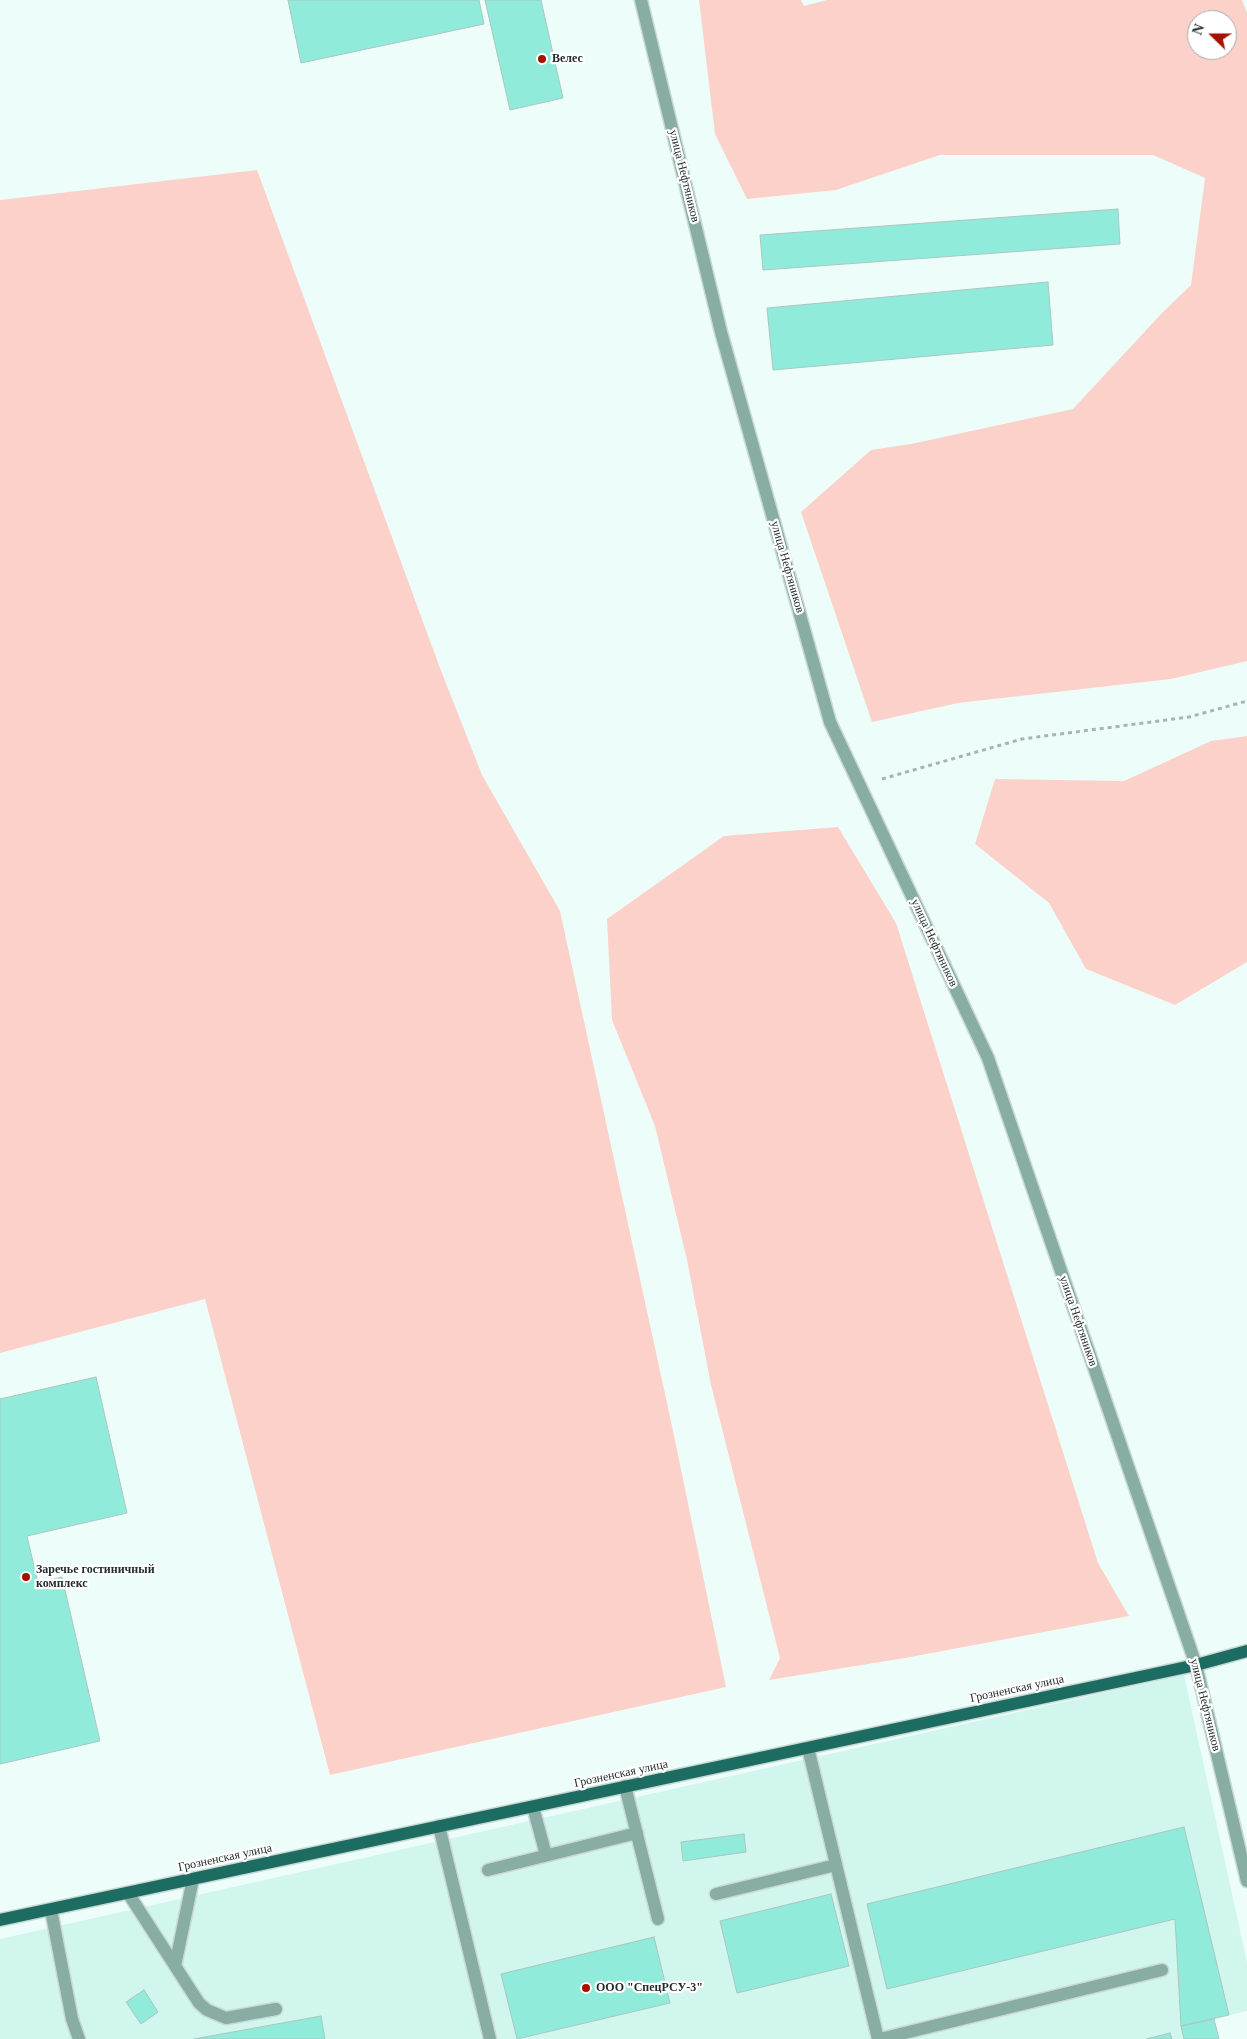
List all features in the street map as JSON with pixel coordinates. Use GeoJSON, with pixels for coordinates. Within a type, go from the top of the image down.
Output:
{"type":"FeatureCollection","features":[{"type":"Feature","properties":{"kind":"main road","name":"Грозненская улица"},"geometry":{"type":"LineString","coordinates":[[0,1920],[1196,1665],[1247,1651]]}},
{"type":"Feature","properties":{"kind":"street","name":"улица Нефтяников"},"geometry":{"type":"LineString","coordinates":[[641,0],[732,370],[830,722],[988,1058],[1196,1665],[1247,1881]]}},
{"type":"Feature","properties":{"kind":"street"},"geometry":{"type":"LineString","coordinates":[[808,1748],[879,2039],[1162,1970]]}},
{"type":"Feature","properties":{"kind":"street"},"geometry":{"type":"LineString","coordinates":[[625,1786],[658,1919]]}},
{"type":"Feature","properties":{"kind":"street"},"geometry":{"type":"LineString","coordinates":[[533,1806],[546,1856]]}},
{"type":"Feature","properties":{"kind":"street"},"geometry":{"type":"LineString","coordinates":[[439,1826],[490,2039]]}},
{"type":"Feature","properties":{"kind":"street"},"geometry":{"type":"LineString","coordinates":[[488,1870],[637,1833]]}},
{"type":"Feature","properties":{"kind":"street"},"geometry":{"type":"LineString","coordinates":[[716,1894],[836,1865]]}},
{"type":"Feature","properties":{"kind":"street"},"geometry":{"type":"LineString","coordinates":[[175,1966],[193,1879]]}},
{"type":"Feature","properties":{"kind":"street"},"geometry":{"type":"LineString","coordinates":[[128,1893],[199,2003],[215,2015],[226,2018],[276,2009]]}},
{"type":"Feature","properties":{"kind":"street"},"geometry":{"type":"LineString","coordinates":[[51,1910],[72,2019],[79,2039]]}},
{"type":"Feature","properties":{"kind":"path"},"geometry":{"type":"LineString","coordinates":[[860,786],[1022,739],[1189,717],[1247,701]]}},
{"type":"Feature","properties":{"kind":"shaded area"},"geometry":{"type":"Polygon","coordinates":[[[699,0],[801,0],[804,6],[827,0],[1242,0],[1247,13],[1247,661],[1171,679],[958,703],[872,722],[801,512],[871,450],[911,444],[1073,409],[1162,313],[1191,285],[1205,178],[1153,155],[940,155],[836,190],[747,199],[715,134],[699,0]]]}},
{"type":"Feature","properties":{"kind":"shaded area"},"geometry":{"type":"Polygon","coordinates":[[[257,170],[440,668],[482,775],[560,911],[672,1426],[726,1687],[330,1775],[205,1299],[0,1353],[0,200],[257,170]]]}},
{"type":"Feature","properties":{"kind":"shaded area"},"geometry":{"type":"Polygon","coordinates":[[[1247,736],[1247,962],[1175,1005],[1086,969],[1049,903],[975,844],[995,779],[1124,781],[1211,741],[1247,736]]]}},
{"type":"Feature","properties":{"kind":"shaded area"},"geometry":{"type":"Polygon","coordinates":[[[838,827],[896,923],[1098,1563],[1129,1616],[905,1658],[769,1680],[780,1658],[711,1385],[687,1260],[655,1126],[612,1020],[607,919],[724,836],[838,827]]]}},
{"type":"Feature","properties":{"kind":"shaded area"},"geometry":{"type":"Polygon","coordinates":[[[1184,1675],[1247,1962],[1247,2011],[1181,2026],[1184,2039],[0,2039],[0,1939],[1184,1675]]]}},
{"type":"Feature","properties":{"kind":"building"},"geometry":{"type":"Polygon","coordinates":[[[288,0],[479,0],[484,24],[301,63],[288,0]]]}},
{"type":"Feature","properties":{"kind":"building"},"geometry":{"type":"Polygon","coordinates":[[[485,0],[541,0],[563,98],[510,110],[485,0]]]}},
{"type":"Feature","properties":{"kind":"building"},"geometry":{"type":"Polygon","coordinates":[[[1118,209],[1120,244],[763,270],[760,235],[1118,209]]]}},
{"type":"Feature","properties":{"kind":"building"},"geometry":{"type":"Polygon","coordinates":[[[1048,282],[1053,345],[773,370],[767,308],[1048,282]]]}},
{"type":"Feature","properties":{"kind":"building"},"geometry":{"type":"Polygon","coordinates":[[[96,1377],[127,1513],[27,1536],[38,1583],[62,1577],[100,1741],[0,1764],[0,1399],[96,1377]]]}},
{"type":"Feature","properties":{"kind":"building"},"geometry":{"type":"Polygon","coordinates":[[[1184,1827],[1229,2015],[1181,2026],[1175,1919],[887,1989],[867,1904],[1184,1827]]]}},
{"type":"Feature","properties":{"kind":"building"},"geometry":{"type":"Polygon","coordinates":[[[744,1834],[746,1852],[683,1861],[681,1842],[744,1834]]]}},
{"type":"Feature","properties":{"kind":"building"},"geometry":{"type":"Polygon","coordinates":[[[831,1894],[849,1966],[737,1993],[720,1921],[831,1894]]]}},
{"type":"Feature","properties":{"kind":"building","name":"ООО \"СпецРСУ-3\""},"geometry":{"type":"Polygon","coordinates":[[[654,1937],[670,2003],[517,2039],[501,1974],[654,1937]]]}},
{"type":"Feature","properties":{"kind":"building"},"geometry":{"type":"Polygon","coordinates":[[[144,1990],[158,2012],[141,2024],[126,2002],[144,1990]]]}},
{"type":"Feature","properties":{"kind":"building"},"geometry":{"type":"Polygon","coordinates":[[[321,2016],[325,2039],[194,2039],[321,2016]]]}},
{"type":"Feature","properties":{"kind":"building"},"geometry":{"type":"Polygon","coordinates":[[[1214,2019],[1219,2039],[1184,2039],[1181,2026],[1214,2019]]]}},
{"type":"Feature","properties":{"kind":"building"},"geometry":{"type":"Polygon","coordinates":[[[1170,2033],[1172,2039],[1146,2039],[1170,2033]]]}},
{"type":"Feature","properties":{"kind":"place","name":"Велес"},"geometry":{"type":"Point","coordinates":[542,59]}},
{"type":"Feature","properties":{"kind":"place","name":"Заречье гостиничный комплекс"},"geometry":{"type":"Point","coordinates":[26,1577]}},
{"type":"Feature","properties":{"kind":"place","name":"ООО \"СпецРСУ-3\""},"geometry":{"type":"Point","coordinates":[586,1988]}}]}
